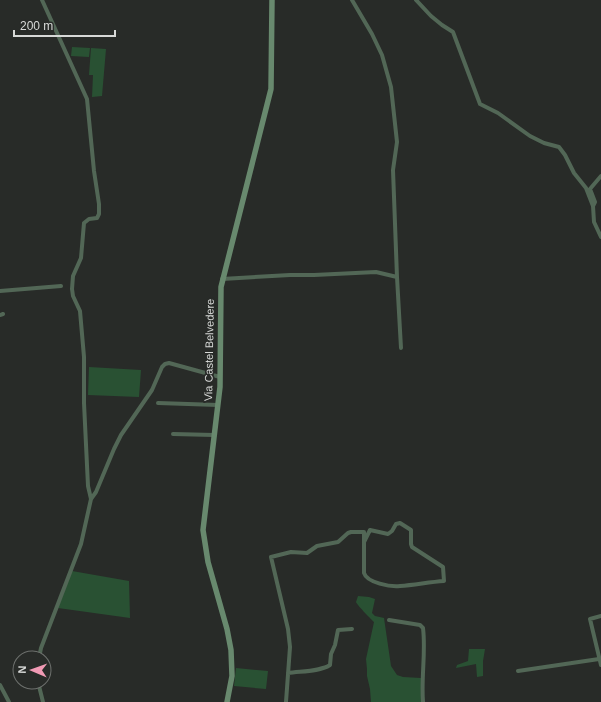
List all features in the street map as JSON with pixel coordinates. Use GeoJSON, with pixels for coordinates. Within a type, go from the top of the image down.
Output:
{"type":"FeatureCollection","features":[{"type":"Feature","properties":{"kind":"street"},"geometry":{"type":"LineString","coordinates":[[42,0],[87,99],[94,171],[99,204],[99,214],[97,218],[89,219],[84,223],[81,258],[74,270],[72,283],[72,296],[80,311],[84,357],[84,419],[88,486],[91,499]]}},
{"type":"Feature","properties":{"kind":"street","name":"Via Castel Belvedere"},"geometry":{"type":"LineString","coordinates":[[228,702],[232,676],[231,650],[227,629],[208,562],[203,530],[218,405],[220,377],[220,298],[222,279],[270,89],[272,0]]}},
{"type":"Feature","properties":{"kind":"street"},"geometry":{"type":"LineString","coordinates":[[352,0],[372,34],[382,55],[391,87],[397,142],[394,170],[397,277],[402,348]]}},
{"type":"Feature","properties":{"kind":"street"},"geometry":{"type":"LineString","coordinates":[[416,0],[430,16],[451,30],[454,34],[480,104],[498,113],[530,136],[559,148],[565,155],[574,173],[585,185],[593,206],[594,222],[601,237]]}},
{"type":"Feature","properties":{"kind":"street"},"geometry":{"type":"LineString","coordinates":[[593,206],[595,202],[590,189],[601,176]]}},
{"type":"Feature","properties":{"kind":"street"},"geometry":{"type":"LineString","coordinates":[[222,279],[376,272],[397,277]]}},
{"type":"Feature","properties":{"kind":"street"},"geometry":{"type":"LineString","coordinates":[[0,291],[61,286]]}},
{"type":"Feature","properties":{"kind":"street"},"geometry":{"type":"LineString","coordinates":[[41,650],[81,544],[91,499],[96,492],[121,435],[130,420],[147,399],[162,367],[169,363],[220,377]]}},
{"type":"Feature","properties":{"kind":"street"},"geometry":{"type":"LineString","coordinates":[[158,403],[218,405]]}},
{"type":"Feature","properties":{"kind":"street"},"geometry":{"type":"LineString","coordinates":[[173,434],[214,435]]}},
{"type":"Feature","properties":{"kind":"street"},"geometry":{"type":"LineString","coordinates":[[286,702],[290,647],[288,629],[271,557],[291,552],[307,553],[317,546],[338,542],[351,532],[364,532],[364,542],[364,573],[369,579],[395,586],[444,581],[443,567],[412,547],[411,530],[400,523],[396,524],[388,534],[370,530],[364,542]]}},
{"type":"Feature","properties":{"kind":"street"},"geometry":{"type":"LineString","coordinates":[[601,616],[590,619],[601,665]]}},
{"type":"Feature","properties":{"kind":"street"},"geometry":{"type":"LineString","coordinates":[[389,620],[420,625],[423,628],[423,702]]}},
{"type":"Feature","properties":{"kind":"street"},"geometry":{"type":"LineString","coordinates":[[288,673],[318,669],[330,665],[338,630],[352,629]]}},
{"type":"Feature","properties":{"kind":"street"},"geometry":{"type":"LineString","coordinates":[[518,671],[599,659]]}},
{"type":"Feature","properties":{"kind":"street"},"geometry":{"type":"LineString","coordinates":[[0,685],[9,702]]}},
{"type":"Feature","properties":{"kind":"street"},"geometry":{"type":"LineString","coordinates":[[40,690],[43,702]]}},
{"type":"Feature","properties":{"kind":"green space"},"geometry":{"type":"Polygon","coordinates":[[[72,47],[90,48],[89,57],[71,56],[72,47]]]}},
{"type":"Feature","properties":{"kind":"green space"},"geometry":{"type":"Polygon","coordinates":[[[91,48],[106,49],[102,96],[92,97],[93,75],[89,75],[91,48]]]}},
{"type":"Feature","properties":{"kind":"green space"},"geometry":{"type":"Polygon","coordinates":[[[89,367],[141,370],[139,397],[88,395],[89,367]]]}},
{"type":"Feature","properties":{"kind":"green space"},"geometry":{"type":"Polygon","coordinates":[[[72,571],[129,581],[130,618],[58,608],[72,571]]]}},
{"type":"Feature","properties":{"kind":"green space"},"geometry":{"type":"Polygon","coordinates":[[[358,596],[375,599],[372,613],[375,616],[384,618],[391,666],[397,675],[403,677],[421,678],[421,702],[371,702],[366,659],[374,622],[357,604],[356,602],[358,596]]]}},
{"type":"Feature","properties":{"kind":"green space"},"geometry":{"type":"Polygon","coordinates":[[[469,649],[485,649],[483,676],[477,677],[476,664],[456,668],[457,665],[468,661],[469,649]]]}},
{"type":"Feature","properties":{"kind":"green space"},"geometry":{"type":"Polygon","coordinates":[[[236,668],[268,671],[266,689],[234,686],[236,668]]]}}]}
